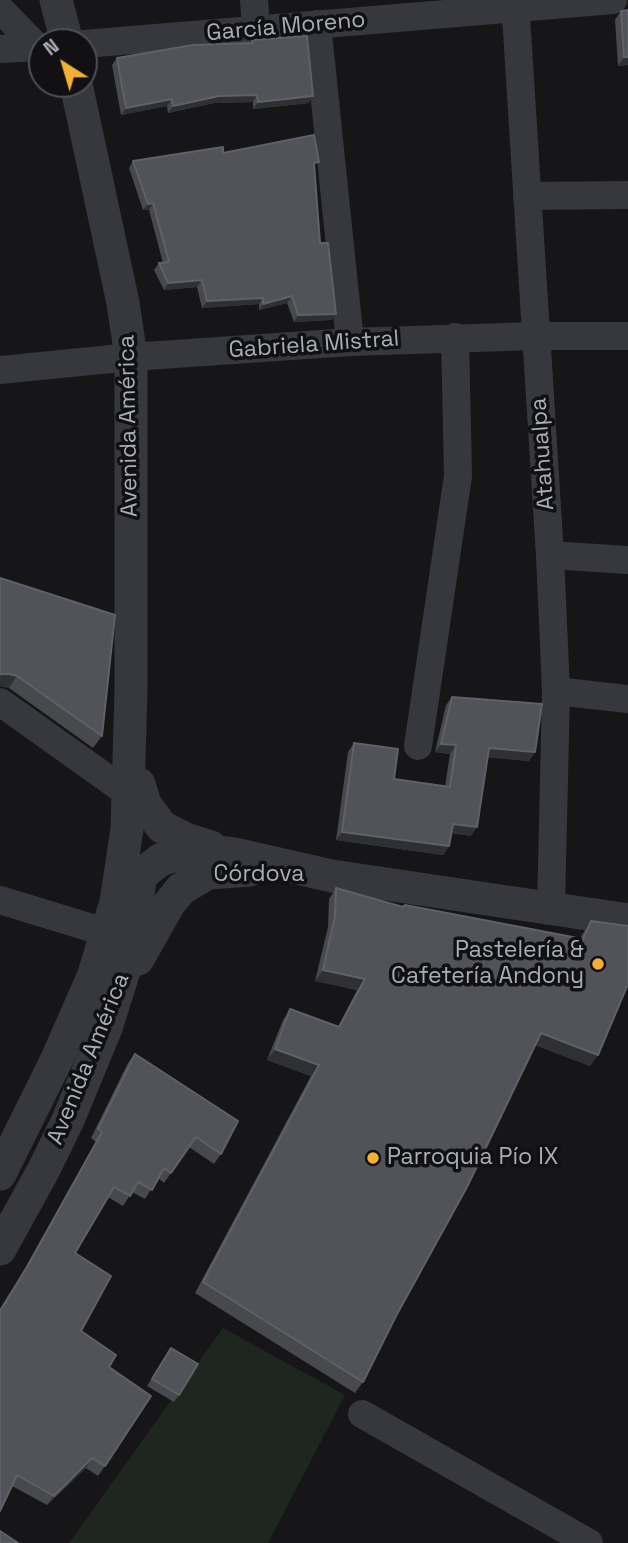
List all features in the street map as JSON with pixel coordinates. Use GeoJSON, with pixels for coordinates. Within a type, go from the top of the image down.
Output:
{"type":"FeatureCollection","features":[{"type":"Feature","properties":{"kind":"street"},"geometry":{"type":"LineString","coordinates":[[52,28],[56,0]]}},
{"type":"Feature","properties":{"kind":"street"},"geometry":{"type":"LineString","coordinates":[[254,0],[256,29]]}},
{"type":"Feature","properties":{"kind":"street","name":"García Moreno"},"geometry":{"type":"LineString","coordinates":[[98,43],[516,5],[613,0]]}},
{"type":"Feature","properties":{"kind":"street","name":"Atahualpa"},"geometry":{"type":"LineString","coordinates":[[516,5],[556,691],[551,908]]}},
{"type":"Feature","properties":{"kind":"street"},"geometry":{"type":"LineString","coordinates":[[0,9],[28,30]]}},
{"type":"Feature","properties":{"kind":"street"},"geometry":{"type":"LineString","coordinates":[[317,24],[350,342]]}},
{"type":"Feature","properties":{"kind":"street"},"geometry":{"type":"LineString","coordinates":[[0,49],[28,47]]}},
{"type":"Feature","properties":{"kind":"street","name":"Avenida América"},"geometry":{"type":"LineString","coordinates":[[0,1249],[48,1161],[106,1028],[129,955],[141,875],[134,789],[131,690],[131,357],[120,290],[79,98]]}},
{"type":"Feature","properties":{"kind":"street"},"geometry":{"type":"LineString","coordinates":[[527,196],[628,195]]}},
{"type":"Feature","properties":{"kind":"street","name":"Gabriela Mistral"},"geometry":{"type":"LineString","coordinates":[[0,370],[131,357],[350,342],[536,335],[628,336]]}},
{"type":"Feature","properties":{"kind":"street"},"geometry":{"type":"LineString","coordinates":[[418,746],[458,476],[455,337]]}},
{"type":"Feature","properties":{"kind":"street"},"geometry":{"type":"LineString","coordinates":[[550,555],[628,560]]}},
{"type":"Feature","properties":{"kind":"street"},"geometry":{"type":"LineString","coordinates":[[556,691],[628,699]]}},
{"type":"Feature","properties":{"kind":"street"},"geometry":{"type":"LineString","coordinates":[[0,702],[134,789],[151,814],[171,833],[254,858]]}},
{"type":"Feature","properties":{"kind":"street","name":"Avenida América"},"geometry":{"type":"LineString","coordinates":[[0,1174],[57,1059],[93,977],[108,933],[124,859],[134,789]]}},
{"type":"Feature","properties":{"kind":"street","name":"Córdova"},"geometry":{"type":"LineString","coordinates":[[108,933],[141,875],[160,860],[184,852],[208,851],[254,858],[332,876]]}},
{"type":"Feature","properties":{"kind":"street","name":"Córdova"},"geometry":{"type":"LineString","coordinates":[[106,1028],[169,904],[181,888],[195,878],[216,872],[246,870],[332,876],[628,920]]}},
{"type":"Feature","properties":{"kind":"street"},"geometry":{"type":"LineString","coordinates":[[0,900],[108,933]]}},
{"type":"Feature","properties":{"kind":"street"},"geometry":{"type":"LineString","coordinates":[[362,1414],[589,1543]]}},
{"type":"Feature","properties":{"kind":"shaded area"},"geometry":{"type":"Polygon","coordinates":[[[223,1328],[345,1395],[268,1543],[69,1543],[223,1328]]]}},
{"type":"Feature","properties":{"kind":"building"},"geometry":{"type":"Polygon","coordinates":[[[628,10],[628,57],[624,57],[621,11],[628,10]]]}},
{"type":"Feature","properties":{"kind":"building"},"geometry":{"type":"Polygon","coordinates":[[[307,36],[313,96],[258,102],[257,95],[219,96],[173,106],[172,99],[126,108],[117,58],[193,45],[253,43],[252,40],[307,36]]]}},
{"type":"Feature","properties":{"kind":"building"},"geometry":{"type":"Polygon","coordinates":[[[314,135],[319,162],[314,163],[320,243],[328,243],[336,314],[298,315],[292,296],[263,304],[263,298],[207,301],[202,280],[168,283],[159,263],[169,262],[153,203],[148,204],[133,161],[223,147],[223,153],[314,135]]]}},
{"type":"Feature","properties":{"kind":"building"},"geometry":{"type":"Polygon","coordinates":[[[0,578],[115,615],[102,736],[17,676],[0,674],[0,578]]]}},
{"type":"Feature","properties":{"kind":"building"},"geometry":{"type":"Polygon","coordinates":[[[452,697],[542,704],[535,752],[489,748],[477,827],[453,824],[449,846],[342,832],[354,743],[398,749],[394,779],[450,787],[456,745],[441,744],[452,697]]]}},
{"type":"Feature","properties":{"kind":"building","name":"Parroquia Pío IX"},"geometry":{"type":"Polygon","coordinates":[[[336,888],[403,907],[405,905],[583,939],[591,921],[628,926],[628,984],[598,1055],[541,1033],[467,1187],[363,1382],[203,1282],[319,1065],[275,1049],[290,1009],[339,1027],[365,979],[323,970],[335,916],[336,888]]]}},
{"type":"Feature","properties":{"kind":"building"},"geometry":{"type":"Polygon","coordinates":[[[135,1054],[238,1121],[221,1154],[196,1137],[171,1173],[164,1168],[152,1190],[138,1182],[130,1196],[114,1187],[75,1253],[111,1276],[81,1331],[116,1355],[109,1367],[151,1396],[105,1466],[92,1458],[54,1496],[17,1475],[0,1511],[0,1311],[102,1132],[98,1129],[135,1054]]]}},
{"type":"Feature","properties":{"kind":"building"},"geometry":{"type":"Polygon","coordinates":[[[171,1348],[198,1364],[179,1395],[152,1379],[171,1348]]]}},
{"type":"Feature","properties":{"kind":"building"},"geometry":{"type":"Polygon","coordinates":[[[0,1531],[18,1543],[0,1543],[0,1531]]]}},
{"type":"Feature","properties":{"kind":"place","name":"Pastelería & Cafetería Andony"},"geometry":{"type":"Point","coordinates":[598,964]}},
{"type":"Feature","properties":{"kind":"place","name":"Parroquia Pío IX"},"geometry":{"type":"Point","coordinates":[373,1158]}}]}
